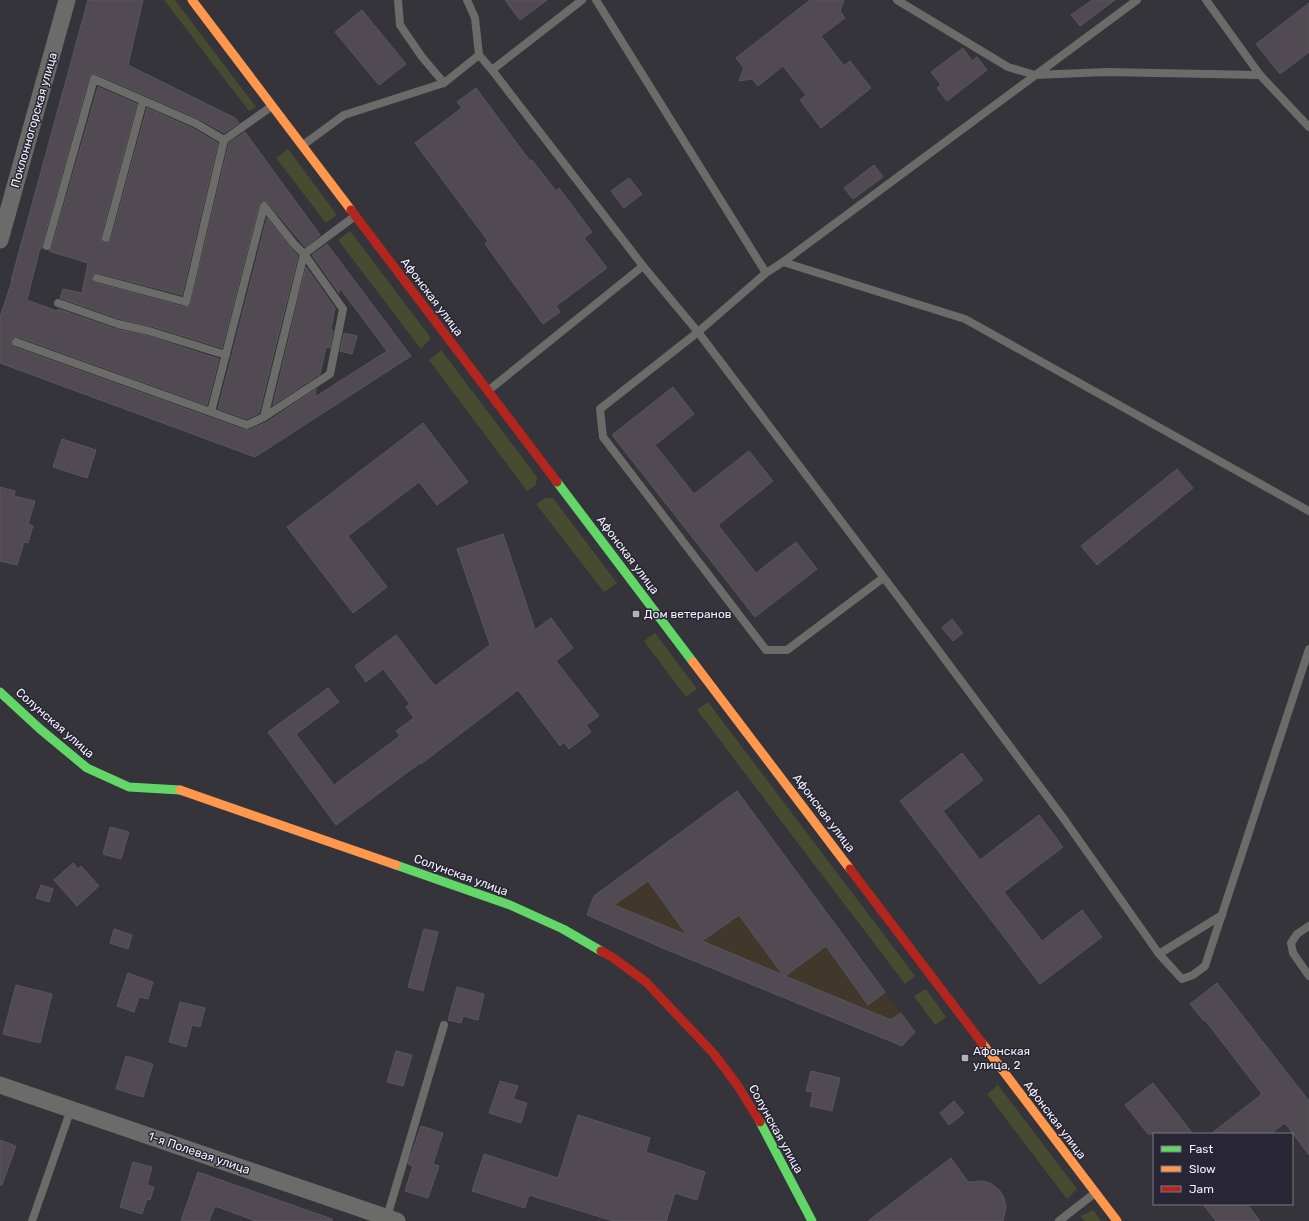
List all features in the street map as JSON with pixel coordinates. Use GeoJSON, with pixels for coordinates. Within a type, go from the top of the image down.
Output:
{"type":"FeatureCollection","features":[{"type":"Feature","properties":{"kind":"street","name":"Поклонногорская улица"},"geometry":{"type":"LineString","coordinates":[[0,240],[68,0]]}},
{"type":"Feature","properties":{"kind":"street","name":"Афонская улица"},"geometry":{"type":"LineString","coordinates":[[192,0],[1117,1221]]}},
{"type":"Feature","properties":{"kind":"street","name":"Солунская улица"},"geometry":{"type":"LineString","coordinates":[[0,692],[40,729],[87,768],[129,787],[179,790],[326,840],[510,905],[563,929],[612,957],[646,982],[714,1054],[738,1086],[765,1130],[812,1221]]}},
{"type":"Feature","properties":{"kind":"street","name":"1-я Полевая улица"},"geometry":{"type":"LineString","coordinates":[[0,1085],[392,1219]]}},
{"type":"Feature","properties":{"kind":"lane"},"geometry":{"type":"LineString","coordinates":[[398,0],[400,25],[422,57],[444,84]]}},
{"type":"Feature","properties":{"kind":"lane"},"geometry":{"type":"LineString","coordinates":[[467,0],[475,18],[479,55],[643,266],[698,332],[1064,819],[1160,954],[1182,979],[1193,975],[1205,966],[1309,649]]}},
{"type":"Feature","properties":{"kind":"lane"},"geometry":{"type":"LineString","coordinates":[[492,70],[582,0]]}},
{"type":"Feature","properties":{"kind":"lane"},"geometry":{"type":"LineString","coordinates":[[596,0],[766,273]]}},
{"type":"Feature","properties":{"kind":"lane"},"geometry":{"type":"LineString","coordinates":[[897,0],[1008,67],[1034,75],[1106,72],[1260,75]]}},
{"type":"Feature","properties":{"kind":"lane"},"geometry":{"type":"LineString","coordinates":[[883,578],[787,650],[766,650],[603,438],[600,409],[698,332],[766,273],[783,262],[1137,0]]}},
{"type":"Feature","properties":{"kind":"lane"},"geometry":{"type":"LineString","coordinates":[[1206,0],[1260,75],[1309,127]]}},
{"type":"Feature","properties":{"kind":"lane"},"geometry":{"type":"LineString","coordinates":[[303,145],[344,115],[444,84],[479,55]]}},
{"type":"Feature","properties":{"kind":"lane"},"geometry":{"type":"LineString","coordinates":[[47,246],[94,79],[195,123],[224,140]]}},
{"type":"Feature","properties":{"kind":"lane"},"geometry":{"type":"LineString","coordinates":[[106,238],[143,101]]}},
{"type":"Feature","properties":{"kind":"lane"},"geometry":{"type":"LineString","coordinates":[[97,278],[186,302],[224,140],[272,105]]}},
{"type":"Feature","properties":{"kind":"lane"},"geometry":{"type":"LineString","coordinates":[[16,342],[247,425],[264,417],[330,374],[343,309],[304,254],[294,244],[264,206],[211,412]]}},
{"type":"Feature","properties":{"kind":"lane"},"geometry":{"type":"LineString","coordinates":[[264,417],[304,254],[356,215]]}},
{"type":"Feature","properties":{"kind":"lane"},"geometry":{"type":"LineString","coordinates":[[783,262],[965,319],[1309,511]]}},
{"type":"Feature","properties":{"kind":"lane"},"geometry":{"type":"LineString","coordinates":[[489,391],[643,266]]}},
{"type":"Feature","properties":{"kind":"lane"},"geometry":{"type":"LineString","coordinates":[[58,303],[118,324],[149,331],[226,355]]}},
{"type":"Feature","properties":{"kind":"lane"},"geometry":{"type":"LineString","coordinates":[[1160,954],[1222,915]]}},
{"type":"Feature","properties":{"kind":"lane"},"geometry":{"type":"LineString","coordinates":[[1309,926],[1297,934],[1291,943],[1293,953],[1309,976]]}},
{"type":"Feature","properties":{"kind":"lane"},"geometry":{"type":"LineString","coordinates":[[392,1219],[444,1025]]}},
{"type":"Feature","properties":{"kind":"lane"},"geometry":{"type":"LineString","coordinates":[[32,1221],[71,1109]]}},
{"type":"Feature","properties":{"kind":"lane"},"geometry":{"type":"LineString","coordinates":[[1059,1221],[1095,1193]]}},
{"type":"Feature","properties":{"kind":"shaded area"},"geometry":{"type":"Polygon","coordinates":[[[737,791],[915,1032],[902,1046],[665,949],[587,915],[595,896],[737,791]]]}},
{"type":"Feature","properties":{"kind":"green space"},"geometry":{"type":"Polygon","coordinates":[[[164,0],[175,0],[256,107],[249,111],[164,0]]]}},
{"type":"Feature","properties":{"kind":"green space"},"geometry":{"type":"Polygon","coordinates":[[[288,149],[337,215],[326,223],[276,158],[288,149]]]}},
{"type":"Feature","properties":{"kind":"green space"},"geometry":{"type":"Polygon","coordinates":[[[350,231],[431,338],[421,349],[338,240],[350,231]]]}},
{"type":"Feature","properties":{"kind":"green space"},"geometry":{"type":"Polygon","coordinates":[[[441,350],[537,477],[536,485],[527,491],[429,360],[441,350]]]}},
{"type":"Feature","properties":{"kind":"green space"},"geometry":{"type":"Polygon","coordinates":[[[546,498],[553,498],[617,583],[604,592],[536,504],[546,498]]]}},
{"type":"Feature","properties":{"kind":"green space"},"geometry":{"type":"Polygon","coordinates":[[[655,633],[697,689],[686,697],[644,641],[655,633]]]}},
{"type":"Feature","properties":{"kind":"green space"},"geometry":{"type":"Polygon","coordinates":[[[708,702],[915,976],[905,984],[697,710],[708,702]]]}},
{"type":"Feature","properties":{"kind":"green space"},"geometry":{"type":"Polygon","coordinates":[[[926,989],[946,1017],[935,1025],[914,996],[926,989]]]}},
{"type":"Feature","properties":{"kind":"green space"},"geometry":{"type":"Polygon","coordinates":[[[998,1085],[1077,1189],[1067,1199],[987,1094],[998,1085]]]}},
{"type":"Feature","properties":{"kind":"green space"},"geometry":{"type":"Polygon","coordinates":[[[1093,1210],[1101,1221],[1085,1221],[1081,1216],[1093,1210]]]}},
{"type":"Feature","properties":{"kind":"building"},"geometry":{"type":"Polygon","coordinates":[[[88,0],[143,0],[128,65],[235,118],[239,123],[224,133],[197,118],[96,74],[91,75],[42,249],[40,248],[27,300],[57,311],[58,309],[116,329],[148,336],[219,359],[207,405],[18,337],[12,338],[11,343],[14,347],[245,430],[249,430],[267,422],[316,389],[315,397],[387,351],[340,288],[339,293],[312,255],[327,244],[411,356],[255,457],[0,363],[0,317],[12,281],[88,0]]]}},
{"type":"Feature","properties":{"kind":"building"},"geometry":{"type":"Polygon","coordinates":[[[505,0],[547,0],[520,20],[505,0]]]}},
{"type":"Feature","properties":{"kind":"building"},"geometry":{"type":"Polygon","coordinates":[[[810,0],[844,0],[840,11],[845,18],[821,36],[844,66],[850,61],[871,88],[821,128],[800,100],[806,95],[783,66],[758,86],[752,79],[739,81],[744,68],[736,58],[810,0]]]}},
{"type":"Feature","properties":{"kind":"building"},"geometry":{"type":"Polygon","coordinates":[[[1092,0],[1115,0],[1080,26],[1071,15],[1092,0]]]}},
{"type":"Feature","properties":{"kind":"building"},"geometry":{"type":"Polygon","coordinates":[[[1309,3],[1309,52],[1280,74],[1256,44],[1309,3]]]}},
{"type":"Feature","properties":{"kind":"building"},"geometry":{"type":"Polygon","coordinates":[[[362,10],[406,64],[379,85],[335,32],[362,10]]]}},
{"type":"Feature","properties":{"kind":"building"},"geometry":{"type":"Polygon","coordinates":[[[963,48],[972,61],[977,57],[987,70],[947,101],[937,88],[941,85],[931,72],[963,48]]]}},
{"type":"Feature","properties":{"kind":"building"},"geometry":{"type":"Polygon","coordinates":[[[98,87],[137,104],[101,237],[101,240],[104,243],[108,243],[111,239],[147,108],[192,128],[218,143],[182,295],[98,273],[95,273],[92,276],[93,282],[185,307],[190,306],[229,143],[245,132],[320,235],[305,247],[268,203],[263,201],[260,202],[222,348],[151,326],[120,319],[60,298],[63,289],[82,293],[88,263],[49,251],[52,247],[98,87]]]}},
{"type":"Feature","properties":{"kind":"building"},"geometry":{"type":"Polygon","coordinates":[[[476,88],[530,161],[532,160],[556,191],[559,188],[592,232],[584,238],[607,268],[556,306],[560,312],[543,324],[485,244],[488,241],[415,143],[462,108],[457,102],[476,88]]]}},
{"type":"Feature","properties":{"kind":"building"},"geometry":{"type":"Polygon","coordinates":[[[874,165],[883,177],[853,199],[844,188],[874,165]]]}},
{"type":"Feature","properties":{"kind":"building"},"geometry":{"type":"Polygon","coordinates":[[[629,178],[642,194],[624,208],[611,191],[629,178]]]}},
{"type":"Feature","properties":{"kind":"building"},"geometry":{"type":"Polygon","coordinates":[[[267,218],[298,256],[259,413],[247,419],[218,409],[267,218]]]}},
{"type":"Feature","properties":{"kind":"building"},"geometry":{"type":"Polygon","coordinates":[[[306,267],[335,308],[331,329],[333,330],[330,348],[326,347],[320,374],[273,405],[306,267]]]}},
{"type":"Feature","properties":{"kind":"building"},"geometry":{"type":"Polygon","coordinates":[[[344,333],[357,336],[352,354],[340,351],[344,333]]]}},
{"type":"Feature","properties":{"kind":"building"},"geometry":{"type":"Polygon","coordinates":[[[673,387],[694,414],[655,445],[694,494],[749,451],[773,481],[718,525],[756,573],[796,542],[817,569],[755,617],[612,435],[673,387]]]}},
{"type":"Feature","properties":{"kind":"building"},"geometry":{"type":"Polygon","coordinates":[[[423,423],[468,482],[437,505],[419,482],[348,536],[387,587],[353,613],[287,527],[423,423]]]}},
{"type":"Feature","properties":{"kind":"building"},"geometry":{"type":"Polygon","coordinates":[[[62,439],[96,450],[87,478],[53,467],[62,439]]]}},
{"type":"Feature","properties":{"kind":"building"},"geometry":{"type":"Polygon","coordinates":[[[1177,469],[1193,488],[1097,565],[1081,546],[1177,469]]]}},
{"type":"Feature","properties":{"kind":"building"},"geometry":{"type":"Polygon","coordinates":[[[0,487],[15,491],[14,496],[35,501],[28,524],[33,526],[28,543],[24,542],[17,565],[0,561],[0,487]]]}},
{"type":"Feature","properties":{"kind":"building"},"geometry":{"type":"Polygon","coordinates":[[[503,534],[535,630],[551,618],[573,648],[556,661],[599,716],[586,725],[591,732],[569,749],[564,742],[560,746],[518,690],[421,764],[420,763],[336,825],[268,732],[328,688],[339,702],[296,734],[334,785],[400,736],[396,731],[414,718],[406,707],[410,704],[383,669],[366,682],[355,666],[396,635],[435,686],[490,645],[457,549],[503,534]]]}},
{"type":"Feature","properties":{"kind":"building"},"geometry":{"type":"Polygon","coordinates":[[[952,619],[963,633],[953,641],[942,628],[952,619]]]}},
{"type":"Feature","properties":{"kind":"building"},"geometry":{"type":"Polygon","coordinates":[[[962,753],[983,780],[943,811],[980,860],[1039,815],[1063,847],[1004,892],[1042,941],[1082,910],[1102,937],[1040,984],[900,801],[962,753]]]}},
{"type":"Feature","properties":{"kind":"building"},"geometry":{"type":"Polygon","coordinates":[[[737,791],[885,992],[868,1005],[826,946],[785,976],[891,1020],[901,1013],[915,1032],[902,1046],[665,949],[587,915],[594,896],[737,791]],[[648,881],[614,905],[687,935],[648,881]],[[739,915],[702,941],[783,975],[739,915]]]}},
{"type":"Feature","properties":{"kind":"building"},"geometry":{"type":"Polygon","coordinates":[[[110,827],[129,832],[121,859],[103,854],[110,827]]]}},
{"type":"Feature","properties":{"kind":"building"},"geometry":{"type":"Polygon","coordinates":[[[73,863],[78,869],[81,866],[99,886],[77,906],[54,880],[73,863]]]}},
{"type":"Feature","properties":{"kind":"building"},"geometry":{"type":"Polygon","coordinates":[[[41,885],[53,889],[49,902],[36,898],[41,885]]]}},
{"type":"Feature","properties":{"kind":"building"},"geometry":{"type":"Polygon","coordinates":[[[114,929],[132,935],[128,949],[110,943],[114,929]]]}},
{"type":"Feature","properties":{"kind":"building"},"geometry":{"type":"Polygon","coordinates":[[[424,929],[438,932],[423,991],[408,987],[424,929]]]}},
{"type":"Feature","properties":{"kind":"building"},"geometry":{"type":"Polygon","coordinates":[[[128,973],[153,982],[148,999],[139,997],[134,1012],[117,1006],[128,973]]]}},
{"type":"Feature","properties":{"kind":"building"},"geometry":{"type":"Polygon","coordinates":[[[1217,983],[1309,1101],[1309,1155],[1285,1123],[1271,1133],[1212,1133],[1262,1094],[1205,1020],[1204,1021],[1190,1004],[1217,983]]]}},
{"type":"Feature","properties":{"kind":"building"},"geometry":{"type":"Polygon","coordinates":[[[16,985],[52,994],[40,1043],[3,1034],[16,985]]]}},
{"type":"Feature","properties":{"kind":"building"},"geometry":{"type":"Polygon","coordinates":[[[457,987],[484,994],[478,1020],[463,1016],[461,1023],[448,1020],[457,987]]]}},
{"type":"Feature","properties":{"kind":"building"},"geometry":{"type":"Polygon","coordinates":[[[180,1002],[205,1008],[200,1027],[192,1025],[186,1047],[169,1042],[180,1002]]]}},
{"type":"Feature","properties":{"kind":"building"},"geometry":{"type":"Polygon","coordinates":[[[396,1051],[412,1055],[403,1086],[387,1082],[396,1051]]]}},
{"type":"Feature","properties":{"kind":"building"},"geometry":{"type":"Polygon","coordinates":[[[126,1056],[153,1064],[143,1097],[116,1089],[126,1056]]]}},
{"type":"Feature","properties":{"kind":"building"},"geometry":{"type":"Polygon","coordinates":[[[811,1071],[840,1078],[832,1111],[810,1106],[813,1092],[806,1091],[811,1071]]]}},
{"type":"Feature","properties":{"kind":"building"},"geometry":{"type":"Polygon","coordinates":[[[500,1081],[518,1086],[513,1099],[527,1103],[521,1123],[489,1113],[500,1081]]]}},
{"type":"Feature","properties":{"kind":"building"},"geometry":{"type":"Polygon","coordinates":[[[1153,1083],[1192,1133],[1148,1134],[1125,1105],[1153,1083]]]}},
{"type":"Feature","properties":{"kind":"building"},"geometry":{"type":"Polygon","coordinates":[[[954,1101],[964,1113],[949,1125],[940,1113],[954,1101]]]}},
{"type":"Feature","properties":{"kind":"building"},"geometry":{"type":"Polygon","coordinates":[[[578,1115],[650,1138],[646,1152],[705,1172],[697,1200],[675,1193],[666,1221],[613,1221],[529,1195],[525,1208],[472,1191],[484,1154],[558,1178],[578,1115]]]}},
{"type":"Feature","properties":{"kind":"building"},"geometry":{"type":"Polygon","coordinates":[[[421,1126],[443,1133],[433,1164],[439,1166],[428,1198],[405,1191],[413,1166],[408,1164],[421,1126]]]}},
{"type":"Feature","properties":{"kind":"building"},"geometry":{"type":"Polygon","coordinates":[[[0,1140],[16,1146],[2,1185],[0,1185],[0,1140]]]}},
{"type":"Feature","properties":{"kind":"building"},"geometry":{"type":"Polygon","coordinates":[[[951,1158],[968,1182],[984,1181],[992,1184],[1000,1191],[1004,1198],[1006,1207],[1003,1221],[868,1221],[951,1158]]]}},
{"type":"Feature","properties":{"kind":"building"},"geometry":{"type":"Polygon","coordinates":[[[133,1162],[152,1167],[147,1185],[154,1187],[150,1200],[147,1199],[142,1214],[120,1207],[133,1162]]]}},
{"type":"Feature","properties":{"kind":"building"},"geometry":{"type":"Polygon","coordinates":[[[198,1172],[332,1219],[332,1221],[256,1221],[215,1206],[209,1221],[181,1221],[198,1172]]]}},
{"type":"Feature","properties":{"kind":"building"},"geometry":{"type":"Polygon","coordinates":[[[1204,1205],[1248,1205],[1260,1221],[1216,1221],[1204,1205]]]}},
{"type":"Feature","properties":{"kind":"traffic: fast"},"geometry":{"type":"LineString","coordinates":[[557,482],[693,662]]}},
{"type":"Feature","properties":{"kind":"traffic: fast"},"geometry":{"type":"LineString","coordinates":[[0,692],[40,729],[87,768],[129,787],[180,790]]}},
{"type":"Feature","properties":{"kind":"traffic: fast"},"geometry":{"type":"LineString","coordinates":[[396,865],[510,905],[563,929],[601,951]]}},
{"type":"Feature","properties":{"kind":"traffic: fast"},"geometry":{"type":"LineString","coordinates":[[760,1122],[812,1221]]}},
{"type":"Feature","properties":{"kind":"traffic: slow"},"geometry":{"type":"LineString","coordinates":[[192,0],[351,210]]}},
{"type":"Feature","properties":{"kind":"traffic: slow"},"geometry":{"type":"LineString","coordinates":[[693,662],[850,869]]}},
{"type":"Feature","properties":{"kind":"traffic: slow"},"geometry":{"type":"LineString","coordinates":[[180,790],[396,865]]}},
{"type":"Feature","properties":{"kind":"traffic: slow"},"geometry":{"type":"LineString","coordinates":[[982,1043],[1117,1221]]}},
{"type":"Feature","properties":{"kind":"traffic: jam"},"geometry":{"type":"LineString","coordinates":[[351,210],[557,482]]}},
{"type":"Feature","properties":{"kind":"traffic: jam"},"geometry":{"type":"LineString","coordinates":[[850,869],[982,1043]]}},
{"type":"Feature","properties":{"kind":"traffic: jam"},"geometry":{"type":"LineString","coordinates":[[601,951],[612,957],[646,982],[714,1054],[738,1086],[760,1122]]}},
{"type":"Feature","properties":{"kind":"place","name":"Дом ветеранов"},"geometry":{"type":"Point","coordinates":[636,614]}},
{"type":"Feature","properties":{"kind":"place","name":"Афонская улица, 2"},"geometry":{"type":"Point","coordinates":[965,1058]}}]}
